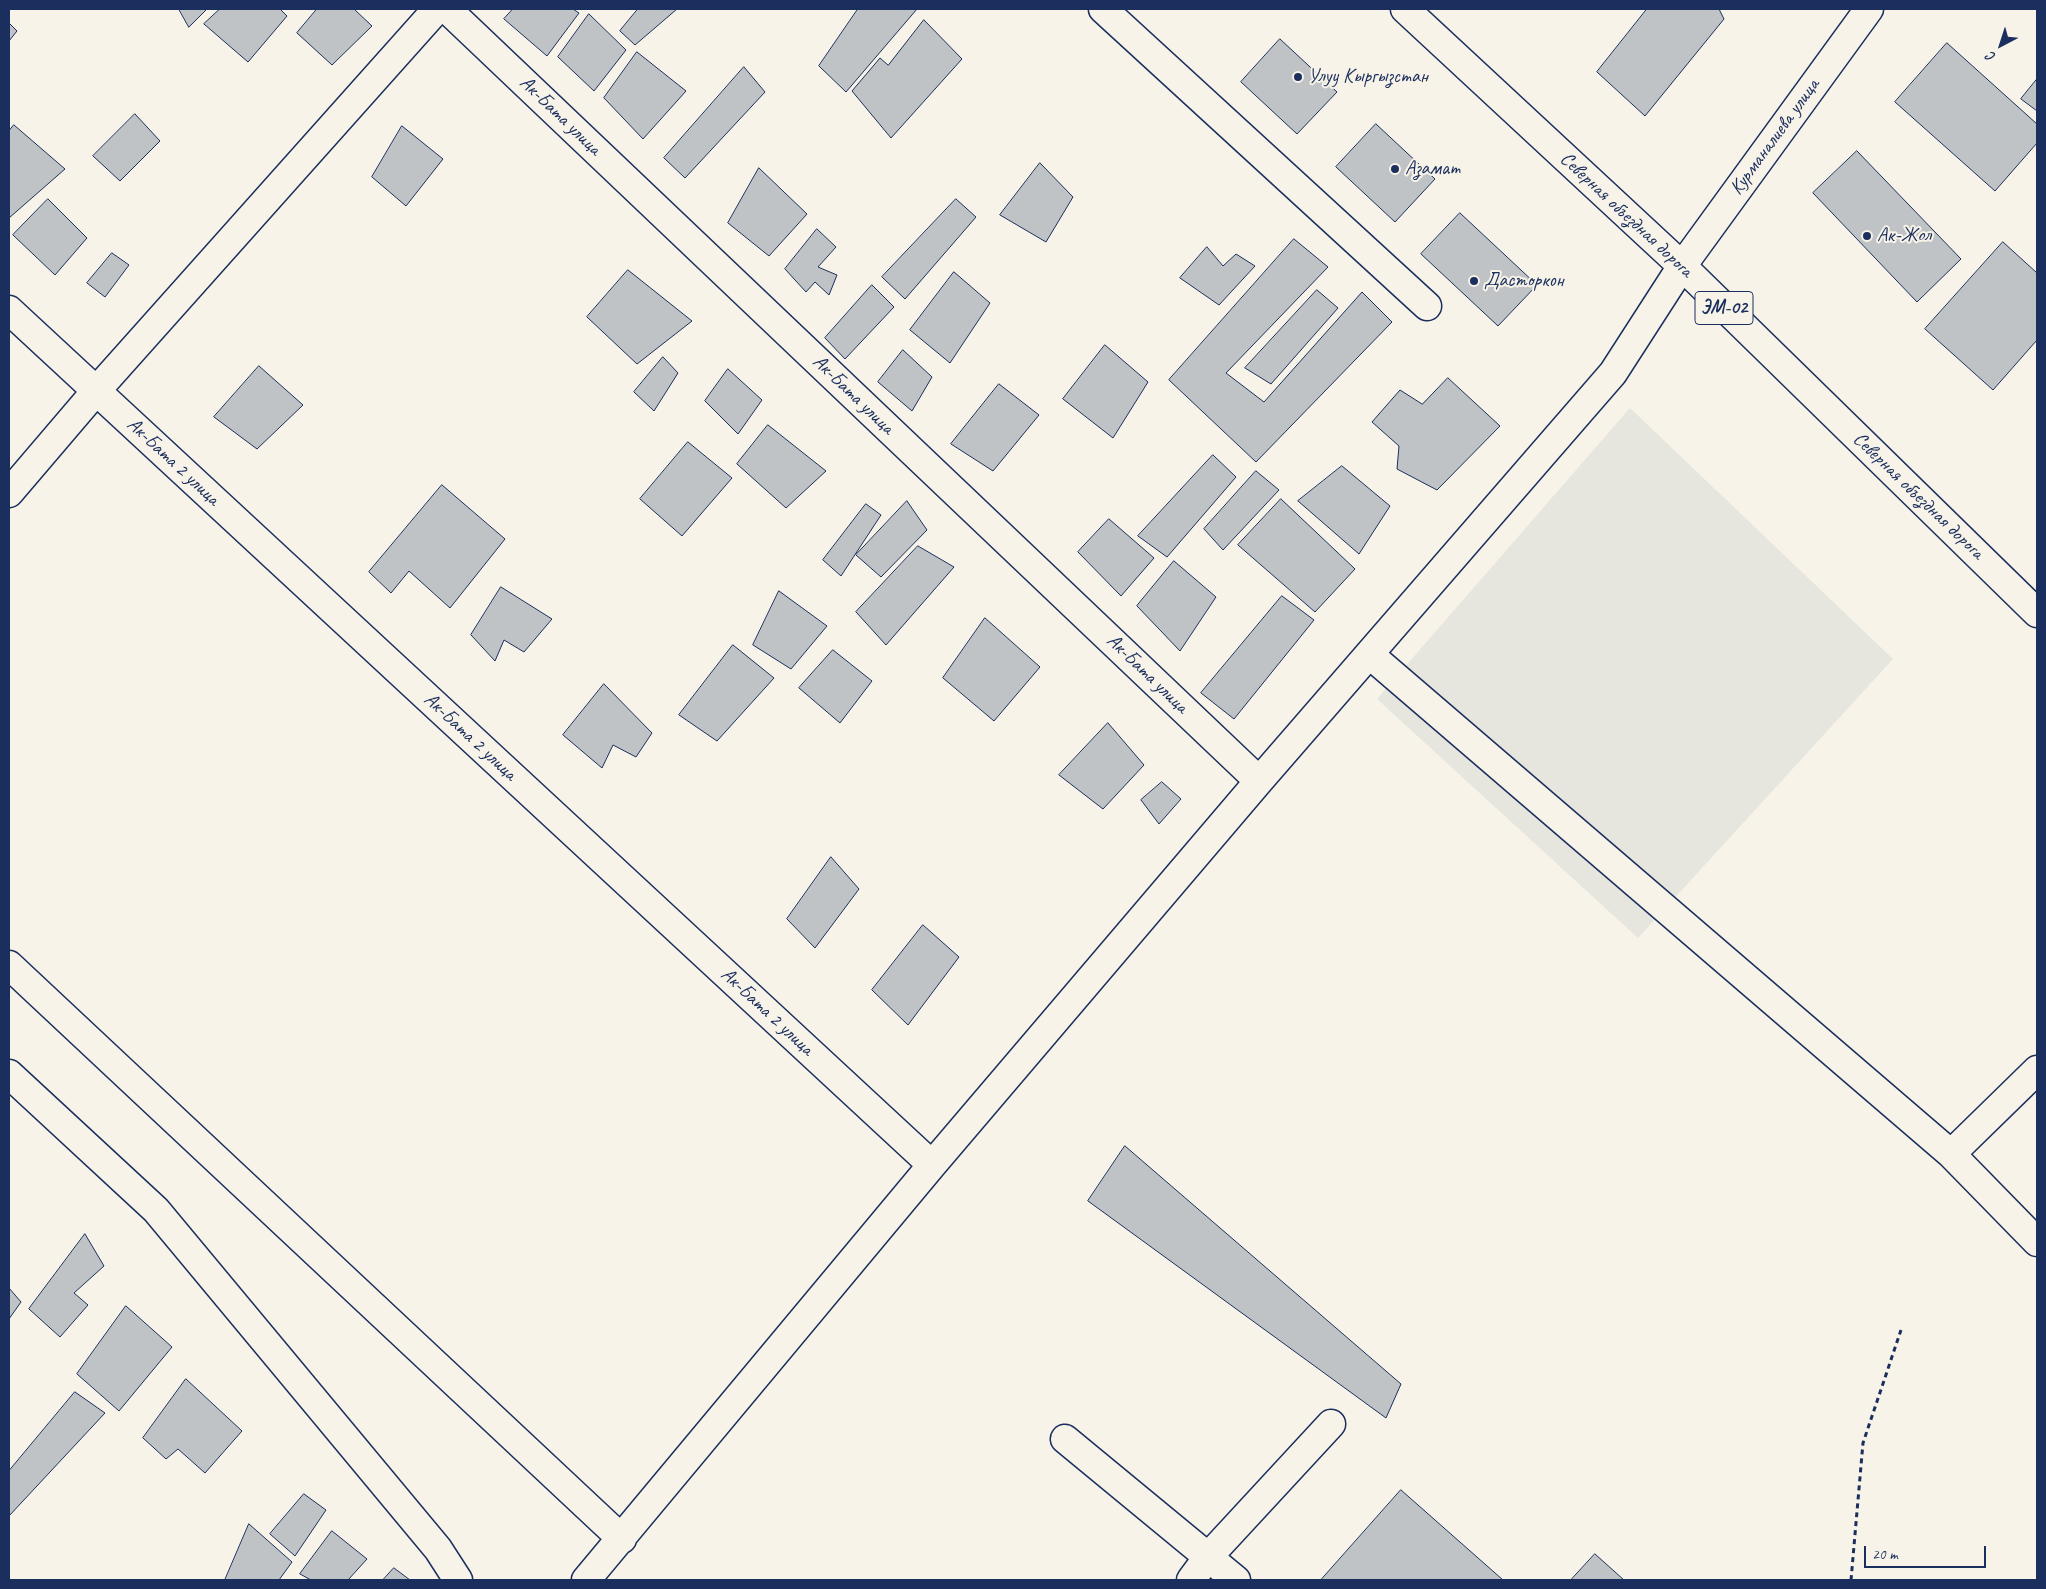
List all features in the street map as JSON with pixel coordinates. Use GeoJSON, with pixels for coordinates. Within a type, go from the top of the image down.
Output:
{"type":"FeatureCollection","features":[{"type":"Feature","properties":{"kind":"main road"},"geometry":{"type":"LineString","coordinates":[[9,494],[96,391],[437,9]]}},
{"type":"Feature","properties":{"kind":"main road","name":"Ак-Бата улица"},"geometry":{"type":"LineString","coordinates":[[447,9],[1259,781]]}},
{"type":"Feature","properties":{"kind":"main road"},"geometry":{"type":"LineString","coordinates":[[1103,9],[1427,306]]}},
{"type":"Feature","properties":{"kind":"main road","name":"Северная объездная дорога"},"geometry":{"type":"LineString","coordinates":[[1406,9],[1682,266],[2037,613]]}},
{"type":"Feature","properties":{"kind":"main road","name":"Курманалиева улица"},"geometry":{"type":"LineString","coordinates":[[586,1580],[932,1165],[1259,781],[1613,373],[1682,266],[1869,9]]}},
{"type":"Feature","properties":{"kind":"main road","name":"Ак-Бата 2 улица"},"geometry":{"type":"LineString","coordinates":[[9,310],[932,1165]]}},
{"type":"Feature","properties":{"kind":"main road"},"geometry":{"type":"LineString","coordinates":[[1369,654],[1951,1154],[2037,1242]]}},
{"type":"Feature","properties":{"kind":"main road"},"geometry":{"type":"LineString","coordinates":[[9,965],[622,1539]]}},
{"type":"Feature","properties":{"kind":"main road"},"geometry":{"type":"LineString","coordinates":[[1951,1154],[2037,1070]]}},
{"type":"Feature","properties":{"kind":"main road"},"geometry":{"type":"LineString","coordinates":[[9,1074],[156,1210],[438,1549],[458,1580]]}},
{"type":"Feature","properties":{"kind":"main road"},"geometry":{"type":"LineString","coordinates":[[1191,1580],[1208,1557],[1331,1424]]}},
{"type":"Feature","properties":{"kind":"main road"},"geometry":{"type":"LineString","coordinates":[[1065,1439],[1236,1580]]}},
{"type":"Feature","properties":{"kind":"path"},"geometry":{"type":"LineString","coordinates":[[1851,1580],[1863,1443],[1901,1330]]}},
{"type":"Feature","properties":{"kind":"shaded area"},"geometry":{"type":"Polygon","coordinates":[[[1630,408],[1893,659],[1638,938],[1377,699],[1630,408]]]}},
{"type":"Feature","properties":{"kind":"building"},"geometry":{"type":"Polygon","coordinates":[[[179,9],[207,9],[189,27],[179,9]]]}},
{"type":"Feature","properties":{"kind":"building"},"geometry":{"type":"Polygon","coordinates":[[[220,9],[280,9],[287,16],[248,62],[204,24],[220,9]]]}},
{"type":"Feature","properties":{"kind":"building"},"geometry":{"type":"Polygon","coordinates":[[[317,9],[354,9],[372,26],[332,65],[297,33],[317,9]]]}},
{"type":"Feature","properties":{"kind":"building"},"geometry":{"type":"Polygon","coordinates":[[[513,9],[573,9],[579,13],[547,56],[504,19],[513,9]]]}},
{"type":"Feature","properties":{"kind":"building"},"geometry":{"type":"Polygon","coordinates":[[[638,9],[677,9],[635,45],[620,31],[638,9]]]}},
{"type":"Feature","properties":{"kind":"building"},"geometry":{"type":"Polygon","coordinates":[[[858,9],[917,9],[846,92],[819,66],[858,9]]]}},
{"type":"Feature","properties":{"kind":"building"},"geometry":{"type":"Polygon","coordinates":[[[1647,9],[1719,9],[1724,19],[1645,116],[1597,72],[1647,9]]]}},
{"type":"Feature","properties":{"kind":"building"},"geometry":{"type":"Polygon","coordinates":[[[589,14],[626,50],[594,91],[558,57],[589,14]]]}},
{"type":"Feature","properties":{"kind":"building"},"geometry":{"type":"Polygon","coordinates":[[[924,20],[962,59],[891,138],[852,91],[880,58],[888,65],[924,20]]]}},
{"type":"Feature","properties":{"kind":"building"},"geometry":{"type":"Polygon","coordinates":[[[9,23],[17,31],[9,41],[9,23]]]}},
{"type":"Feature","properties":{"kind":"building"},"geometry":{"type":"Polygon","coordinates":[[[1280,39],[1337,92],[1297,134],[1241,82],[1280,39]]]}},
{"type":"Feature","properties":{"kind":"building"},"geometry":{"type":"Polygon","coordinates":[[[1947,43],[2037,124],[2037,143],[1995,191],[1895,102],[1947,43]]]}},
{"type":"Feature","properties":{"kind":"building"},"geometry":{"type":"Polygon","coordinates":[[[637,52],[686,91],[643,139],[604,98],[637,52]]]}},
{"type":"Feature","properties":{"kind":"building"},"geometry":{"type":"Polygon","coordinates":[[[744,67],[765,92],[685,178],[664,158],[744,67]]]}},
{"type":"Feature","properties":{"kind":"building"},"geometry":{"type":"Polygon","coordinates":[[[2037,79],[2037,111],[2021,99],[2037,79]]]}},
{"type":"Feature","properties":{"kind":"building"},"geometry":{"type":"Polygon","coordinates":[[[135,114],[160,141],[120,181],[93,156],[135,114]]]}},
{"type":"Feature","properties":{"kind":"building"},"geometry":{"type":"Polygon","coordinates":[[[1376,124],[1435,179],[1395,222],[1336,167],[1376,124]]]}},
{"type":"Feature","properties":{"kind":"building"},"geometry":{"type":"Polygon","coordinates":[[[14,125],[65,169],[9,218],[9,131],[14,125]]]}},
{"type":"Feature","properties":{"kind":"building"},"geometry":{"type":"Polygon","coordinates":[[[402,126],[443,159],[406,206],[372,177],[402,126]]]}},
{"type":"Feature","properties":{"kind":"building"},"geometry":{"type":"Polygon","coordinates":[[[1857,151],[1961,259],[1917,302],[1813,193],[1857,151]]]}},
{"type":"Feature","properties":{"kind":"building"},"geometry":{"type":"Polygon","coordinates":[[[1040,163],[1073,197],[1046,242],[1000,215],[1040,163]]]}},
{"type":"Feature","properties":{"kind":"building"},"geometry":{"type":"Polygon","coordinates":[[[759,168],[807,214],[769,256],[728,223],[759,168]]]}},
{"type":"Feature","properties":{"kind":"building"},"geometry":{"type":"Polygon","coordinates":[[[48,199],[87,238],[55,275],[13,235],[48,199]]]}},
{"type":"Feature","properties":{"kind":"building"},"geometry":{"type":"Polygon","coordinates":[[[956,199],[976,217],[905,299],[882,277],[956,199]]]}},
{"type":"Feature","properties":{"kind":"building"},"geometry":{"type":"Polygon","coordinates":[[[1460,213],[1537,285],[1498,326],[1421,254],[1460,213]]]}},
{"type":"Feature","properties":{"kind":"building"},"geometry":{"type":"Polygon","coordinates":[[[817,229],[836,247],[818,267],[837,275],[829,295],[815,282],[806,292],[785,269],[817,229]]]}},
{"type":"Feature","properties":{"kind":"building"},"geometry":{"type":"Polygon","coordinates":[[[1294,239],[1328,267],[1226,373],[1264,402],[1362,292],[1392,322],[1256,462],[1169,380],[1294,239]]]}},
{"type":"Feature","properties":{"kind":"building"},"geometry":{"type":"Polygon","coordinates":[[[2003,242],[2037,273],[2037,340],[1993,390],[1925,329],[2003,242]]]}},
{"type":"Feature","properties":{"kind":"building"},"geometry":{"type":"Polygon","coordinates":[[[1207,247],[1223,266],[1236,254],[1255,266],[1219,305],[1180,278],[1207,247]]]}},
{"type":"Feature","properties":{"kind":"building"},"geometry":{"type":"Polygon","coordinates":[[[112,253],[129,265],[105,297],[87,283],[112,253]]]}},
{"type":"Feature","properties":{"kind":"building"},"geometry":{"type":"Polygon","coordinates":[[[628,270],[692,321],[637,364],[587,317],[628,270]]]}},
{"type":"Feature","properties":{"kind":"building"},"geometry":{"type":"Polygon","coordinates":[[[954,272],[990,303],[950,363],[910,330],[954,272]]]}},
{"type":"Feature","properties":{"kind":"building"},"geometry":{"type":"Polygon","coordinates":[[[872,285],[894,307],[845,359],[825,338],[872,285]]]}},
{"type":"Feature","properties":{"kind":"building"},"geometry":{"type":"Polygon","coordinates":[[[1317,290],[1338,308],[1271,384],[1245,368],[1317,290]]]}},
{"type":"Feature","properties":{"kind":"building"},"geometry":{"type":"Polygon","coordinates":[[[1105,345],[1148,382],[1113,438],[1063,399],[1105,345]]]}},
{"type":"Feature","properties":{"kind":"building"},"geometry":{"type":"Polygon","coordinates":[[[903,350],[932,377],[912,411],[878,382],[903,350]]]}},
{"type":"Feature","properties":{"kind":"building"},"geometry":{"type":"Polygon","coordinates":[[[663,357],[678,373],[654,411],[634,392],[663,357]]]}},
{"type":"Feature","properties":{"kind":"building"},"geometry":{"type":"Polygon","coordinates":[[[259,366],[303,405],[257,449],[214,417],[259,366]]]}},
{"type":"Feature","properties":{"kind":"building"},"geometry":{"type":"Polygon","coordinates":[[[728,369],[762,400],[738,434],[705,401],[728,369]]]}},
{"type":"Feature","properties":{"kind":"building"},"geometry":{"type":"Polygon","coordinates":[[[1448,378],[1500,426],[1437,490],[1397,469],[1399,446],[1372,422],[1400,390],[1422,404],[1448,378]]]}},
{"type":"Feature","properties":{"kind":"building"},"geometry":{"type":"Polygon","coordinates":[[[999,384],[1039,415],[993,471],[951,444],[999,384]]]}},
{"type":"Feature","properties":{"kind":"building"},"geometry":{"type":"Polygon","coordinates":[[[768,425],[826,471],[786,508],[737,464],[768,425]]]}},
{"type":"Feature","properties":{"kind":"building"},"geometry":{"type":"Polygon","coordinates":[[[688,442],[732,478],[682,536],[640,499],[688,442]]]}},
{"type":"Feature","properties":{"kind":"building"},"geometry":{"type":"Polygon","coordinates":[[[1213,455],[1236,477],[1167,557],[1138,536],[1213,455]]]}},
{"type":"Feature","properties":{"kind":"building"},"geometry":{"type":"Polygon","coordinates":[[[1342,466],[1390,506],[1359,554],[1298,501],[1342,466]]]}},
{"type":"Feature","properties":{"kind":"building"},"geometry":{"type":"Polygon","coordinates":[[[1256,471],[1279,490],[1223,550],[1204,529],[1256,471]]]}},
{"type":"Feature","properties":{"kind":"building"},"geometry":{"type":"Polygon","coordinates":[[[442,485],[505,539],[450,608],[409,571],[391,593],[369,572],[442,485]]]}},
{"type":"Feature","properties":{"kind":"building"},"geometry":{"type":"Polygon","coordinates":[[[1281,499],[1355,569],[1315,612],[1238,545],[1281,499]]]}},
{"type":"Feature","properties":{"kind":"building"},"geometry":{"type":"Polygon","coordinates":[[[907,501],[927,530],[881,577],[856,555],[907,501]]]}},
{"type":"Feature","properties":{"kind":"building"},"geometry":{"type":"Polygon","coordinates":[[[866,504],[881,515],[841,576],[823,560],[866,504]]]}},
{"type":"Feature","properties":{"kind":"building"},"geometry":{"type":"Polygon","coordinates":[[[1109,519],[1154,558],[1121,596],[1078,552],[1109,519]]]}},
{"type":"Feature","properties":{"kind":"building"},"geometry":{"type":"Polygon","coordinates":[[[918,546],[954,567],[886,645],[856,612],[918,546]]]}},
{"type":"Feature","properties":{"kind":"building"},"geometry":{"type":"Polygon","coordinates":[[[1174,561],[1216,597],[1180,651],[1137,606],[1174,561]]]}},
{"type":"Feature","properties":{"kind":"building"},"geometry":{"type":"Polygon","coordinates":[[[501,587],[552,619],[524,652],[504,640],[495,661],[471,635],[501,587]]]}},
{"type":"Feature","properties":{"kind":"building"},"geometry":{"type":"Polygon","coordinates":[[[779,591],[827,626],[791,669],[753,645],[779,591]]]}},
{"type":"Feature","properties":{"kind":"building"},"geometry":{"type":"Polygon","coordinates":[[[1282,596],[1314,620],[1234,719],[1201,693],[1282,596]]]}},
{"type":"Feature","properties":{"kind":"building"},"geometry":{"type":"Polygon","coordinates":[[[985,618],[1040,667],[994,721],[943,678],[985,618]]]}},
{"type":"Feature","properties":{"kind":"building"},"geometry":{"type":"Polygon","coordinates":[[[733,645],[774,678],[717,741],[679,715],[733,645]]]}},
{"type":"Feature","properties":{"kind":"building"},"geometry":{"type":"Polygon","coordinates":[[[833,650],[872,681],[840,723],[799,688],[833,650]]]}},
{"type":"Feature","properties":{"kind":"building"},"geometry":{"type":"Polygon","coordinates":[[[604,684],[652,733],[636,757],[613,745],[602,768],[563,735],[604,684]]]}},
{"type":"Feature","properties":{"kind":"building"},"geometry":{"type":"Polygon","coordinates":[[[1108,723],[1144,765],[1103,809],[1059,775],[1108,723]]]}},
{"type":"Feature","properties":{"kind":"building"},"geometry":{"type":"Polygon","coordinates":[[[1162,782],[1181,799],[1159,824],[1141,800],[1162,782]]]}},
{"type":"Feature","properties":{"kind":"building"},"geometry":{"type":"Polygon","coordinates":[[[831,857],[859,889],[815,948],[787,919],[831,857]]]}},
{"type":"Feature","properties":{"kind":"building"},"geometry":{"type":"Polygon","coordinates":[[[923,925],[959,957],[908,1025],[872,990],[923,925]]]}},
{"type":"Feature","properties":{"kind":"building"},"geometry":{"type":"Polygon","coordinates":[[[1125,1146],[1401,1384],[1386,1418],[1088,1201],[1125,1146]]]}},
{"type":"Feature","properties":{"kind":"building"},"geometry":{"type":"Polygon","coordinates":[[[85,1234],[104,1266],[74,1293],[88,1305],[60,1337],[29,1309],[85,1234]]]}},
{"type":"Feature","properties":{"kind":"building"},"geometry":{"type":"Polygon","coordinates":[[[9,1288],[21,1302],[9,1319],[9,1288]]]}},
{"type":"Feature","properties":{"kind":"building"},"geometry":{"type":"Polygon","coordinates":[[[126,1306],[172,1347],[119,1411],[77,1374],[126,1306]]]}},
{"type":"Feature","properties":{"kind":"building"},"geometry":{"type":"Polygon","coordinates":[[[186,1379],[242,1431],[205,1473],[178,1449],[166,1459],[143,1438],[186,1379]]]}},
{"type":"Feature","properties":{"kind":"building"},"geometry":{"type":"Polygon","coordinates":[[[75,1392],[105,1413],[9,1516],[9,1471],[75,1392]]]}},
{"type":"Feature","properties":{"kind":"building"},"geometry":{"type":"Polygon","coordinates":[[[1401,1490],[1503,1580],[1321,1580],[1401,1490]]]}},
{"type":"Feature","properties":{"kind":"building"},"geometry":{"type":"Polygon","coordinates":[[[304,1494],[326,1510],[295,1556],[270,1534],[304,1494]]]}},
{"type":"Feature","properties":{"kind":"building"},"geometry":{"type":"Polygon","coordinates":[[[249,1524],[292,1562],[279,1580],[225,1580],[249,1524]]]}},
{"type":"Feature","properties":{"kind":"building"},"geometry":{"type":"Polygon","coordinates":[[[332,1531],[367,1559],[348,1580],[311,1580],[300,1574],[332,1531]]]}},
{"type":"Feature","properties":{"kind":"building"},"geometry":{"type":"Polygon","coordinates":[[[1595,1554],[1624,1580],[1571,1580],[1595,1554]]]}},
{"type":"Feature","properties":{"kind":"building"},"geometry":{"type":"Polygon","coordinates":[[[394,1568],[410,1580],[383,1580],[394,1568]]]}},
{"type":"Feature","properties":{"kind":"place","name":"Улуу Кыргызстан"},"geometry":{"type":"Point","coordinates":[1298,77]}},
{"type":"Feature","properties":{"kind":"place","name":"Азамат"},"geometry":{"type":"Point","coordinates":[1395,169]}},
{"type":"Feature","properties":{"kind":"place","name":"Ак-Жол"},"geometry":{"type":"Point","coordinates":[1867,236]}},
{"type":"Feature","properties":{"kind":"place","name":"Дасторкон"},"geometry":{"type":"Point","coordinates":[1474,281]}}]}
